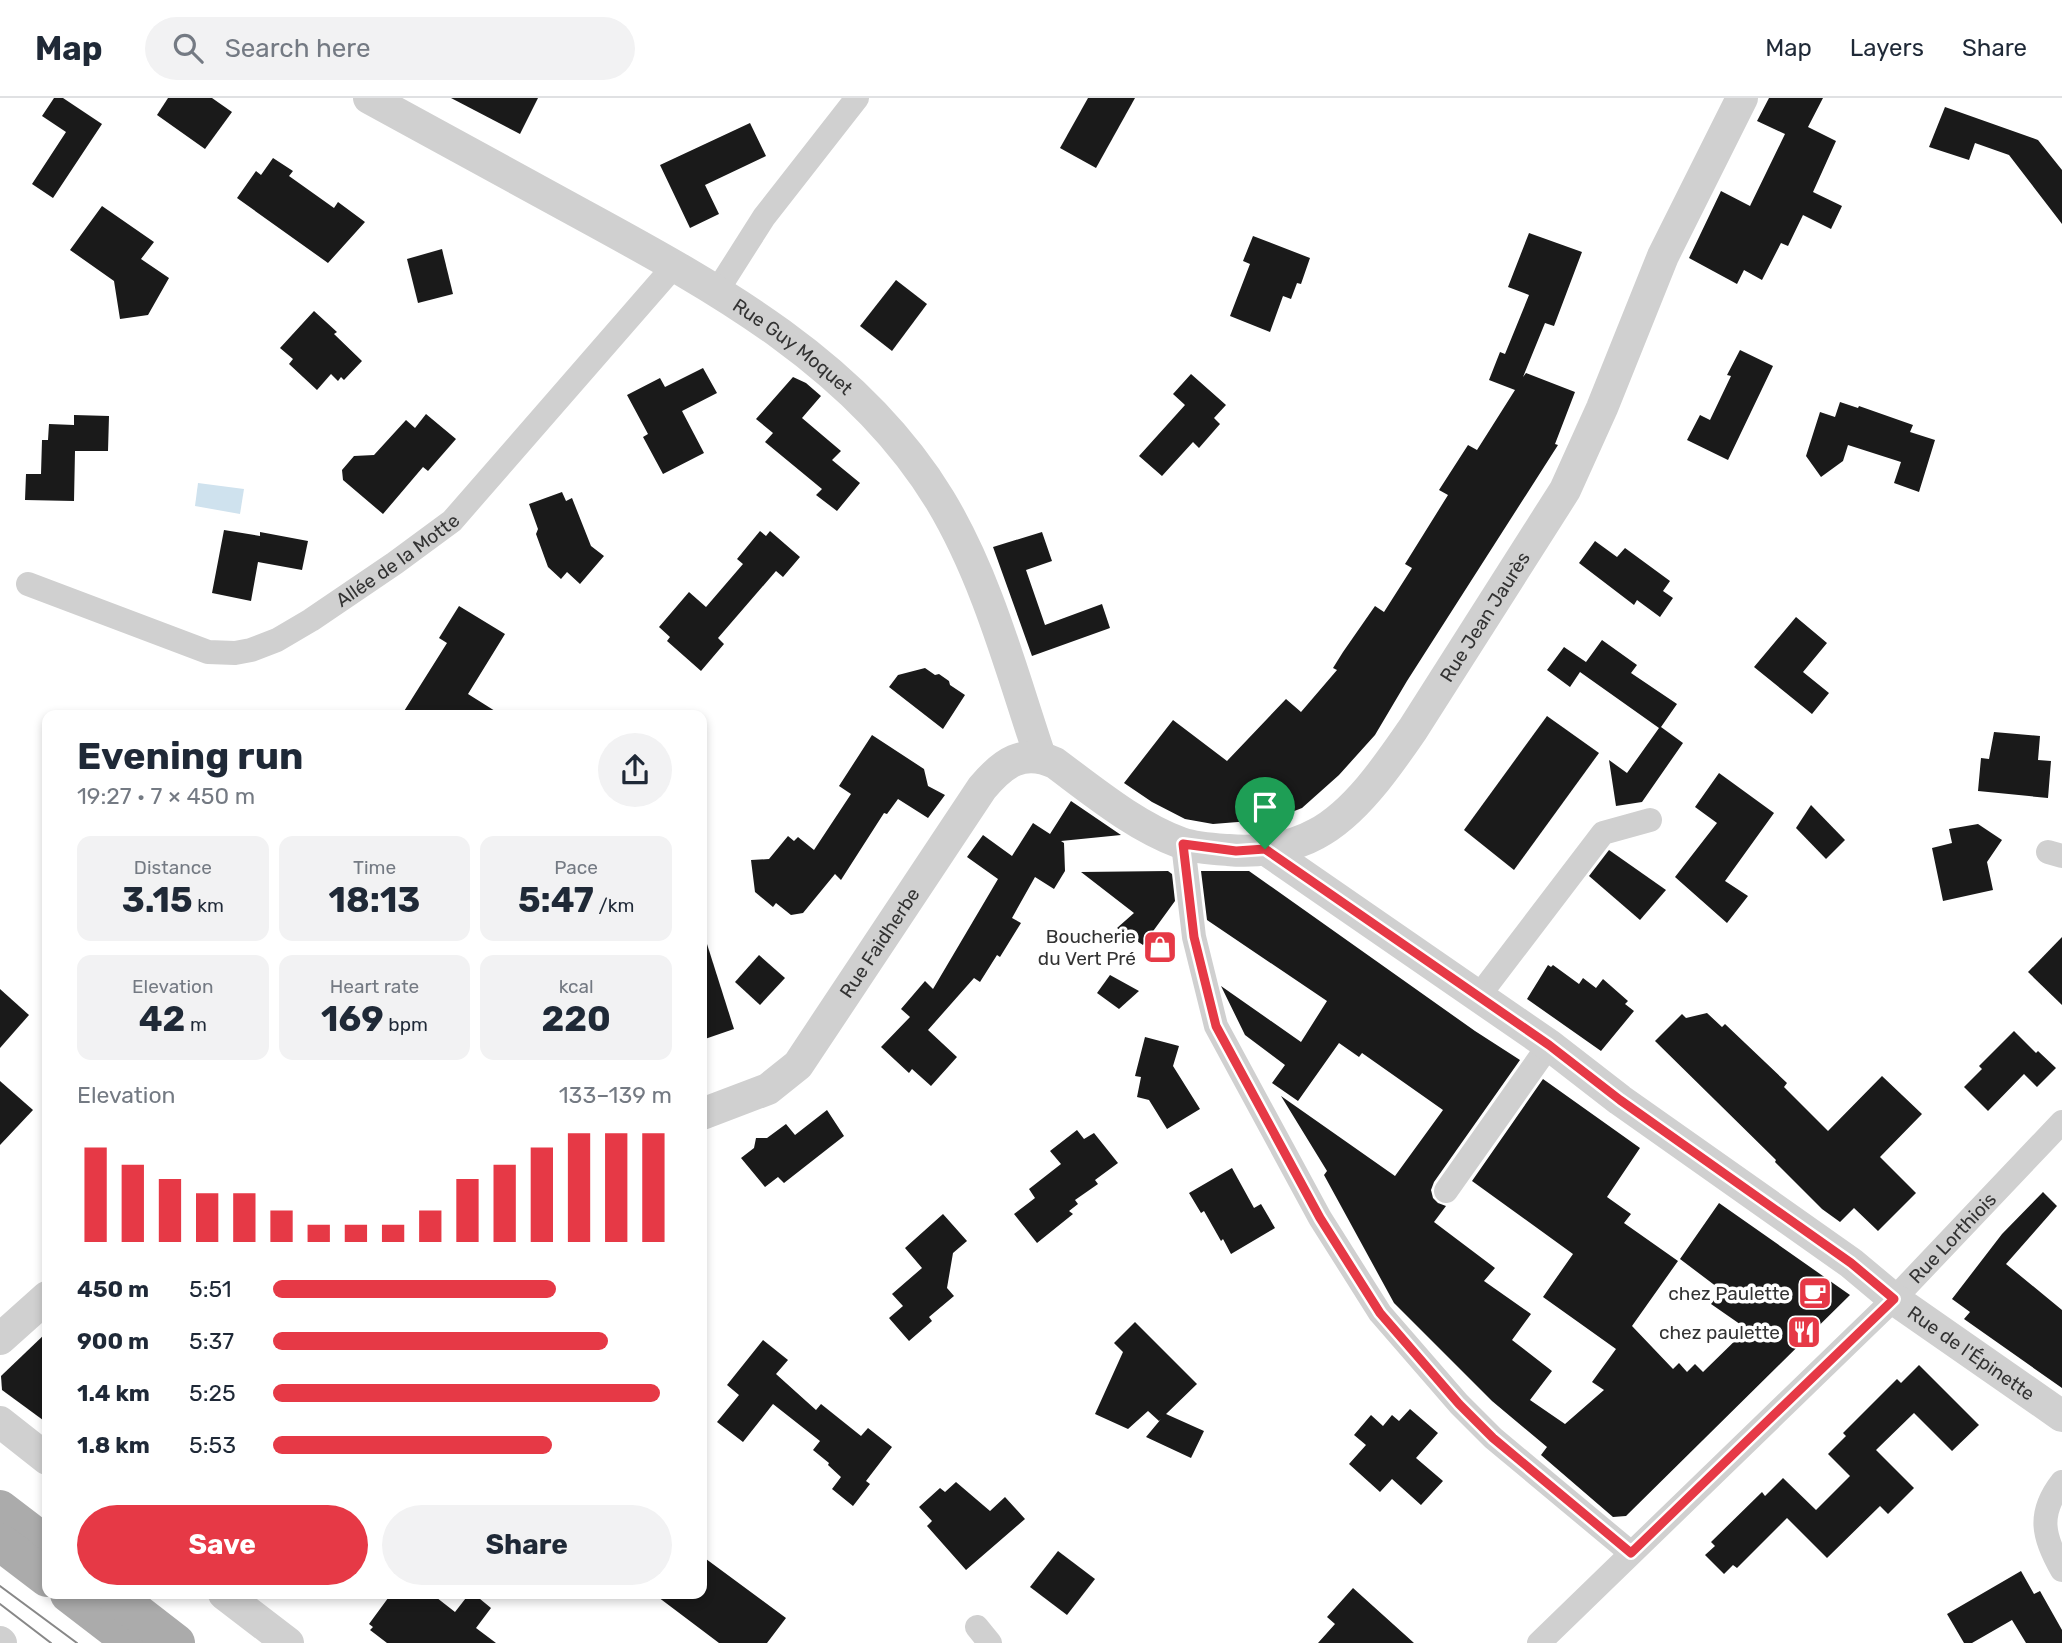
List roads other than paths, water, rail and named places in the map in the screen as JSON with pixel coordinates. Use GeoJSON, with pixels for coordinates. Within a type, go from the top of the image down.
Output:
{"type":"FeatureCollection","features":[{"type":"Feature","properties":{"kind":"main road"},"geometry":{"type":"LineString","coordinates":[[0,1508],[42,1541]]}},
{"type":"Feature","properties":{"kind":"main road"},"geometry":{"type":"LineString","coordinates":[[0,1542],[42,1574]]}},
{"type":"Feature","properties":{"kind":"main road"},"geometry":{"type":"LineString","coordinates":[[76,1599],[133,1643]]}},
{"type":"Feature","properties":{"kind":"main road"},"geometry":{"type":"LineString","coordinates":[[119,1599],[176,1643]]}},
{"type":"Feature","properties":{"kind":"street","name":"Rue Guy Moquet"},"geometry":{"type":"LineString","coordinates":[[369,98],[675,265],[782,334],[849,390],[882,423],[939,499],[974,568],[1040,756]]}},
{"type":"Feature","properties":{"kind":"street"},"geometry":{"type":"LineString","coordinates":[[717,291],[764,216],[857,98]]}},
{"type":"Feature","properties":{"kind":"street","name":"Rue Jean Jaurès"},"geometry":{"type":"LineString","coordinates":[[1040,756],[1055,763],[1136,820],[1183,844],[1236,851],[1265,849],[1292,844],[1316,834],[1337,819],[1389,763],[1427,708],[1565,489],[1598,417],[1663,256],[1742,98]]}},
{"type":"Feature","properties":{"kind":"street","name":"Allée de la Motte"},"geometry":{"type":"LineString","coordinates":[[28,584],[208,652],[235,653],[277,640],[395,563],[452,521],[675,265]]}},
{"type":"Feature","properties":{"kind":"street","name":"Rue Faidherbe"},"geometry":{"type":"LineString","coordinates":[[707,1112],[768,1089],[798,1065],[982,788],[995,772],[1012,761],[1040,756]]}},
{"type":"Feature","properties":{"kind":"street"},"geometry":{"type":"LineString","coordinates":[[1478,997],[1603,833],[1650,820]]}},
{"type":"Feature","properties":{"kind":"street"},"geometry":{"type":"LineString","coordinates":[[1183,844],[1194,937],[1216,1026],[1320,1218],[1374,1303],[1459,1404],[1493,1438],[1631,1553]]}},
{"type":"Feature","properties":{"kind":"street","name":"Rue de l'Épinette"},"geometry":{"type":"LineString","coordinates":[[1265,849],[1549,1045],[1620,1100],[1851,1263],[1894,1299],[2062,1416]]}},
{"type":"Feature","properties":{"kind":"street"},"geometry":{"type":"LineString","coordinates":[[1446,1191],[1549,1045]]}},
{"type":"Feature","properties":{"kind":"street","name":"Rue Lorthiois"},"geometry":{"type":"LineString","coordinates":[[1539,1643],[1894,1299],[2062,1122]]}},
{"type":"Feature","properties":{"kind":"street"},"geometry":{"type":"LineString","coordinates":[[0,1339],[42,1301]]}},
{"type":"Feature","properties":{"kind":"street"},"geometry":{"type":"LineString","coordinates":[[0,1422],[42,1454]]}},
{"type":"Feature","properties":{"kind":"street"},"geometry":{"type":"LineString","coordinates":[[2062,1482],[2055,1491],[2044,1522],[2052,1552],[2062,1570]]}},
{"type":"Feature","properties":{"kind":"street"},"geometry":{"type":"LineString","coordinates":[[231,1599],[288,1643]]}},
{"type":"Feature","properties":{"kind":"water"},"geometry":{"type":"Polygon","coordinates":[[[198,483],[244,489],[240,514],[195,506],[198,483]]]}},
{"type":"Feature","properties":{"kind":"tram line"},"geometry":{"type":"LineString","coordinates":[[0,1586],[77,1643]]}},
{"type":"Feature","properties":{"kind":"tram line"},"geometry":{"type":"LineString","coordinates":[[0,1604],[51,1643]]}},
{"type":"Feature","properties":{"kind":"place","name":"Boucherie du Vert Pré"},"geometry":{"type":"Point","coordinates":[1160,947]}},
{"type":"Feature","properties":{"kind":"place","name":"chez Paulette"},"geometry":{"type":"Point","coordinates":[1815,1293]}},
{"type":"Feature","properties":{"kind":"place","name":"chez paulette"},"geometry":{"type":"Point","coordinates":[1804,1332]}}]}
